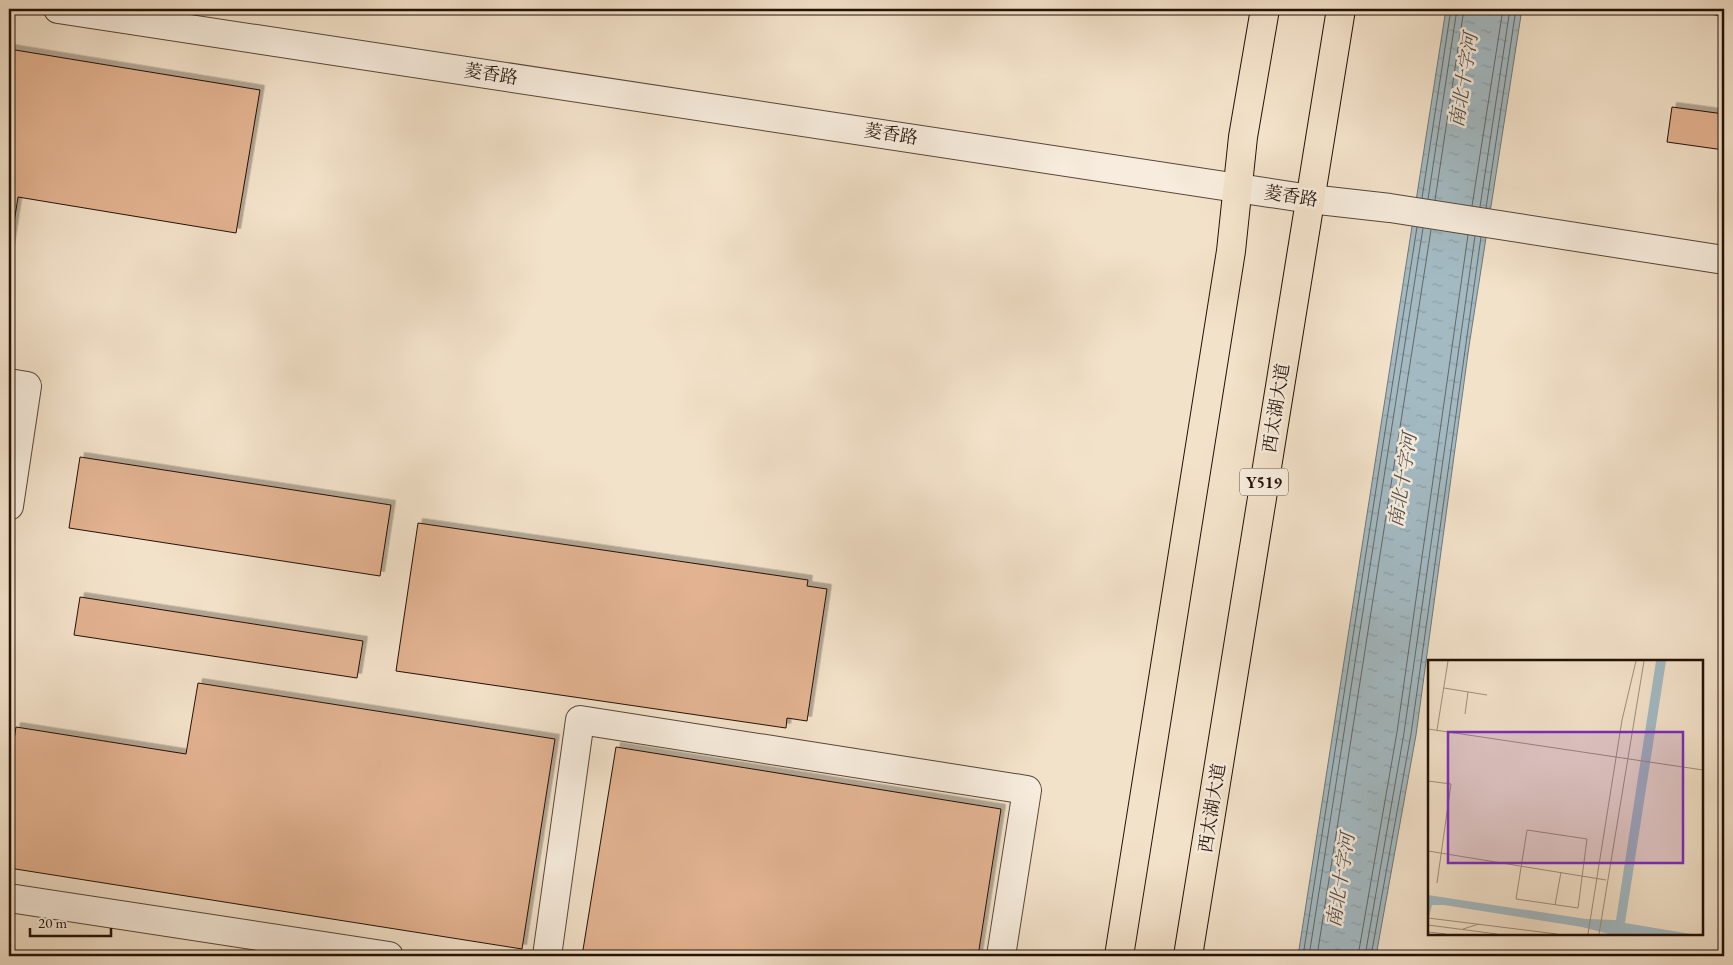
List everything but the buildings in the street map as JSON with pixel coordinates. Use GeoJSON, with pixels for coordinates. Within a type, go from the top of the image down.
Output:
{"type":"FeatureCollection","features":[{"type":"Feature","properties":{"kind":"main road"},"geometry":{"type":"LineString","coordinates":[[1119,956],[1231,250],[1243,137],[1265,9]]}},
{"type":"Feature","properties":{"kind":"main road","name":"西太湖大道"},"geometry":{"type":"LineString","coordinates":[[1188,956],[1341,9]]}},
{"type":"Feature","properties":{"kind":"street","name":"菱香路"},"geometry":{"type":"LineString","coordinates":[[58,9],[1310,199],[1390,208],[1724,260]]}},
{"type":"Feature","properties":{"kind":"street"},"geometry":{"type":"LineString","coordinates":[[9,383],[27,386],[9,506]]}},
{"type":"Feature","properties":{"kind":"street"},"geometry":{"type":"LineString","coordinates":[[547,956],[580,720],[1027,790],[1001,956]]}},
{"type":"Feature","properties":{"kind":"street"},"geometry":{"type":"LineString","coordinates":[[9,898],[389,956]]}},
{"type":"Feature","properties":{"kind":"water","name":"南北十字河"},"geometry":{"type":"Polygon","coordinates":[[[1446,9],[1522,9],[1469,346],[1416,735],[1376,956],[1298,956],[1446,9]]]}}]}
